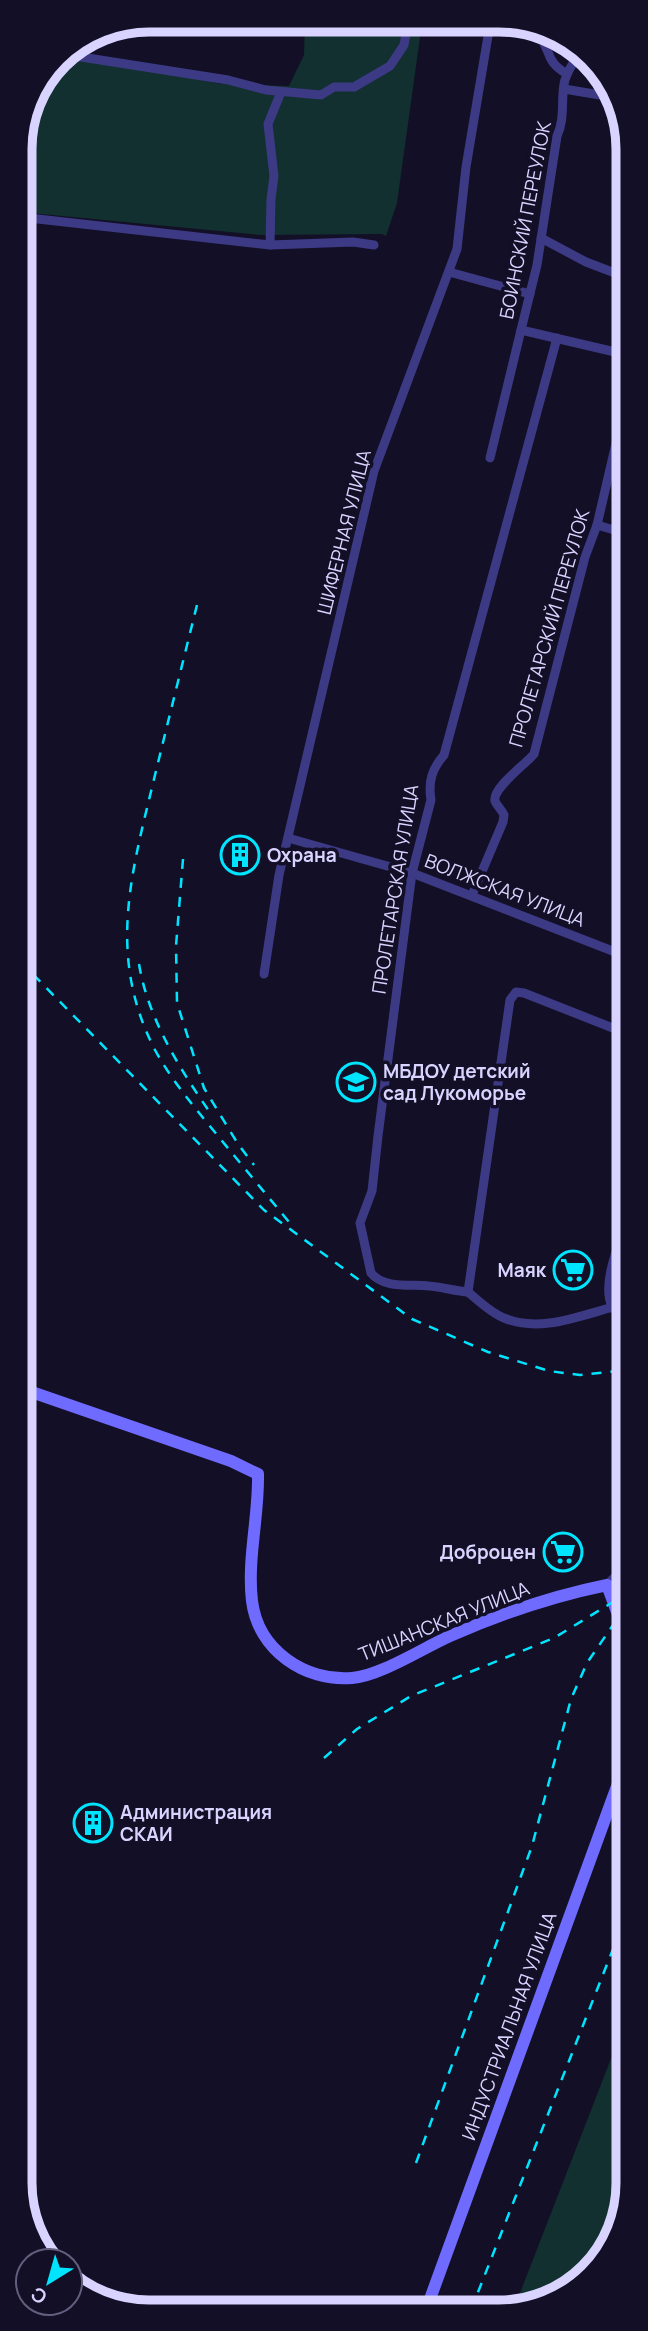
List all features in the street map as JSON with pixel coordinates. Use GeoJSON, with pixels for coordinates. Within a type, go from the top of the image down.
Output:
{"type":"FeatureCollection","features":[{"type":"Feature","properties":{"kind":"main road","name":"ТИШАНСКАЯ УЛИЦА"},"geometry":{"type":"LineString","coordinates":[[32,1392],[231,1461],[258,1474],[259,1502],[252,1569],[252,1603],[259,1627],[275,1650],[299,1668],[315,1675],[352,1678],[386,1667],[450,1636],[551,1598],[607,1585]]}},
{"type":"Feature","properties":{"kind":"main road"},"geometry":{"type":"LineString","coordinates":[[607,1585],[616,1610]]}},
{"type":"Feature","properties":{"kind":"main road","name":"ИНДУСТРИАЛЬНАЯ УЛИЦА"},"geometry":{"type":"LineString","coordinates":[[430,2300],[616,1788]]}},
{"type":"Feature","properties":{"kind":"street"},"geometry":{"type":"LineString","coordinates":[[77,56],[228,80],[266,90],[321,96],[334,87],[354,87],[390,66],[404,45],[406,32]]}},
{"type":"Feature","properties":{"kind":"street","name":"ШИФЕРНАЯ УЛИЦА"},"geometry":{"type":"LineString","coordinates":[[264,974],[279,875],[374,471],[460,237],[466,167],[490,32]]}},
{"type":"Feature","properties":{"kind":"street"},"geometry":{"type":"LineString","coordinates":[[540,39],[549,58],[567,74]]}},
{"type":"Feature","properties":{"kind":"street","name":"БОИНСКИЙ ПЕРЕУЛОК"},"geometry":{"type":"LineString","coordinates":[[575,59],[567,74],[564,89],[561,125],[541,238],[521,330],[617,352]]}},
{"type":"Feature","properties":{"kind":"street"},"geometry":{"type":"LineString","coordinates":[[564,89],[604,96]]}},
{"type":"Feature","properties":{"kind":"street"},"geometry":{"type":"LineString","coordinates":[[270,245],[274,176],[268,124],[281,92]]}},
{"type":"Feature","properties":{"kind":"street"},"geometry":{"type":"LineString","coordinates":[[32,218],[270,245],[353,242],[374,245]]}},
{"type":"Feature","properties":{"kind":"street"},"geometry":{"type":"LineString","coordinates":[[541,238],[586,262],[617,274]]}},
{"type":"Feature","properties":{"kind":"street"},"geometry":{"type":"LineString","coordinates":[[449,272],[530,294]]}},
{"type":"Feature","properties":{"kind":"street"},"geometry":{"type":"LineString","coordinates":[[490,458],[521,330]]}},
{"type":"Feature","properties":{"kind":"street","name":"ПРОЛЕТАРСКАЯ УЛИЦА"},"geometry":{"type":"LineString","coordinates":[[468,1292],[403,1285],[374,1277],[360,1223],[372,1191],[412,873],[431,800],[430,777],[435,765],[444,755],[557,338]]}},
{"type":"Feature","properties":{"kind":"street","name":"ПРОЛЕТАРСКИЙ ПЕРЕУЛОК"},"geometry":{"type":"LineString","coordinates":[[472,895],[503,822],[504,815],[495,802],[496,794],[503,783],[526,765],[534,754],[585,557],[597,525],[617,440]]}},
{"type":"Feature","properties":{"kind":"street"},"geometry":{"type":"LineString","coordinates":[[597,525],[617,531]]}},
{"type":"Feature","properties":{"kind":"street","name":"ВОЛЖСКАЯ УЛИЦА"},"geometry":{"type":"LineString","coordinates":[[288,838],[412,873],[617,952]]}},
{"type":"Feature","properties":{"kind":"street"},"geometry":{"type":"LineString","coordinates":[[613,1307],[550,1324],[525,1323],[503,1318],[468,1292],[512,995],[516,992],[524,993],[617,1029]]}},
{"type":"Feature","properties":{"kind":"street"},"geometry":{"type":"LineString","coordinates":[[616,1255],[610,1276],[610,1294],[616,1310]]}},
{"type":"Feature","properties":{"kind":"street"},"geometry":{"type":"LineString","coordinates":[[607,1585],[616,1577]]}},
{"type":"Feature","properties":{"kind":"green space"},"geometry":{"type":"Polygon","coordinates":[[[305,32],[421,32],[397,203],[386,236],[260,235],[32,213],[32,141],[35,118],[51,83],[74,59],[147,69],[221,84],[289,86],[304,55],[305,32]]]}},
{"type":"Feature","properties":{"kind":"green space"},"geometry":{"type":"Polygon","coordinates":[[[616,2046],[616,2190],[608,2227],[597,2248],[571,2275],[530,2296],[518,2298],[616,2046]]]}},
{"type":"Feature","properties":{"kind":"railway"},"geometry":{"type":"LineString","coordinates":[[197,605],[146,810],[132,879],[127,947],[131,980],[140,1015],[155,1050],[169,1073],[289,1222]]}},
{"type":"Feature","properties":{"kind":"railway"},"geometry":{"type":"LineString","coordinates":[[183,859],[176,946],[177,1003],[204,1088],[254,1165]]}},
{"type":"Feature","properties":{"kind":"railway"},"geometry":{"type":"LineString","coordinates":[[139,964],[150,1004],[167,1043],[211,1114]]}},
{"type":"Feature","properties":{"kind":"railway"},"geometry":{"type":"LineString","coordinates":[[32,973],[264,1210],[412,1319],[488,1352],[549,1371],[580,1375],[616,1371]]}},
{"type":"Feature","properties":{"kind":"railway"},"geometry":{"type":"LineString","coordinates":[[324,1758],[357,1729],[411,1696],[554,1638],[616,1599]]}},
{"type":"Feature","properties":{"kind":"railway"},"geometry":{"type":"LineString","coordinates":[[416,2163],[532,1846],[571,1699],[587,1663],[616,1620]]}},
{"type":"Feature","properties":{"kind":"railway"},"geometry":{"type":"LineString","coordinates":[[475,2300],[616,1941]]}},
{"type":"Feature","properties":{"kind":"place","name":"Охрана"},"geometry":{"type":"Point","coordinates":[240,855]}},
{"type":"Feature","properties":{"kind":"place","name":"МБДОУ детский сад Лукоморье"},"geometry":{"type":"Point","coordinates":[356,1082]}},
{"type":"Feature","properties":{"kind":"place","name":"Mаяк"},"geometry":{"type":"Point","coordinates":[573,1270]}},
{"type":"Feature","properties":{"kind":"place","name":"Доброцен"},"geometry":{"type":"Point","coordinates":[563,1552]}},
{"type":"Feature","properties":{"kind":"place","name":"Администрация СКАИ"},"geometry":{"type":"Point","coordinates":[93,1823]}}]}
